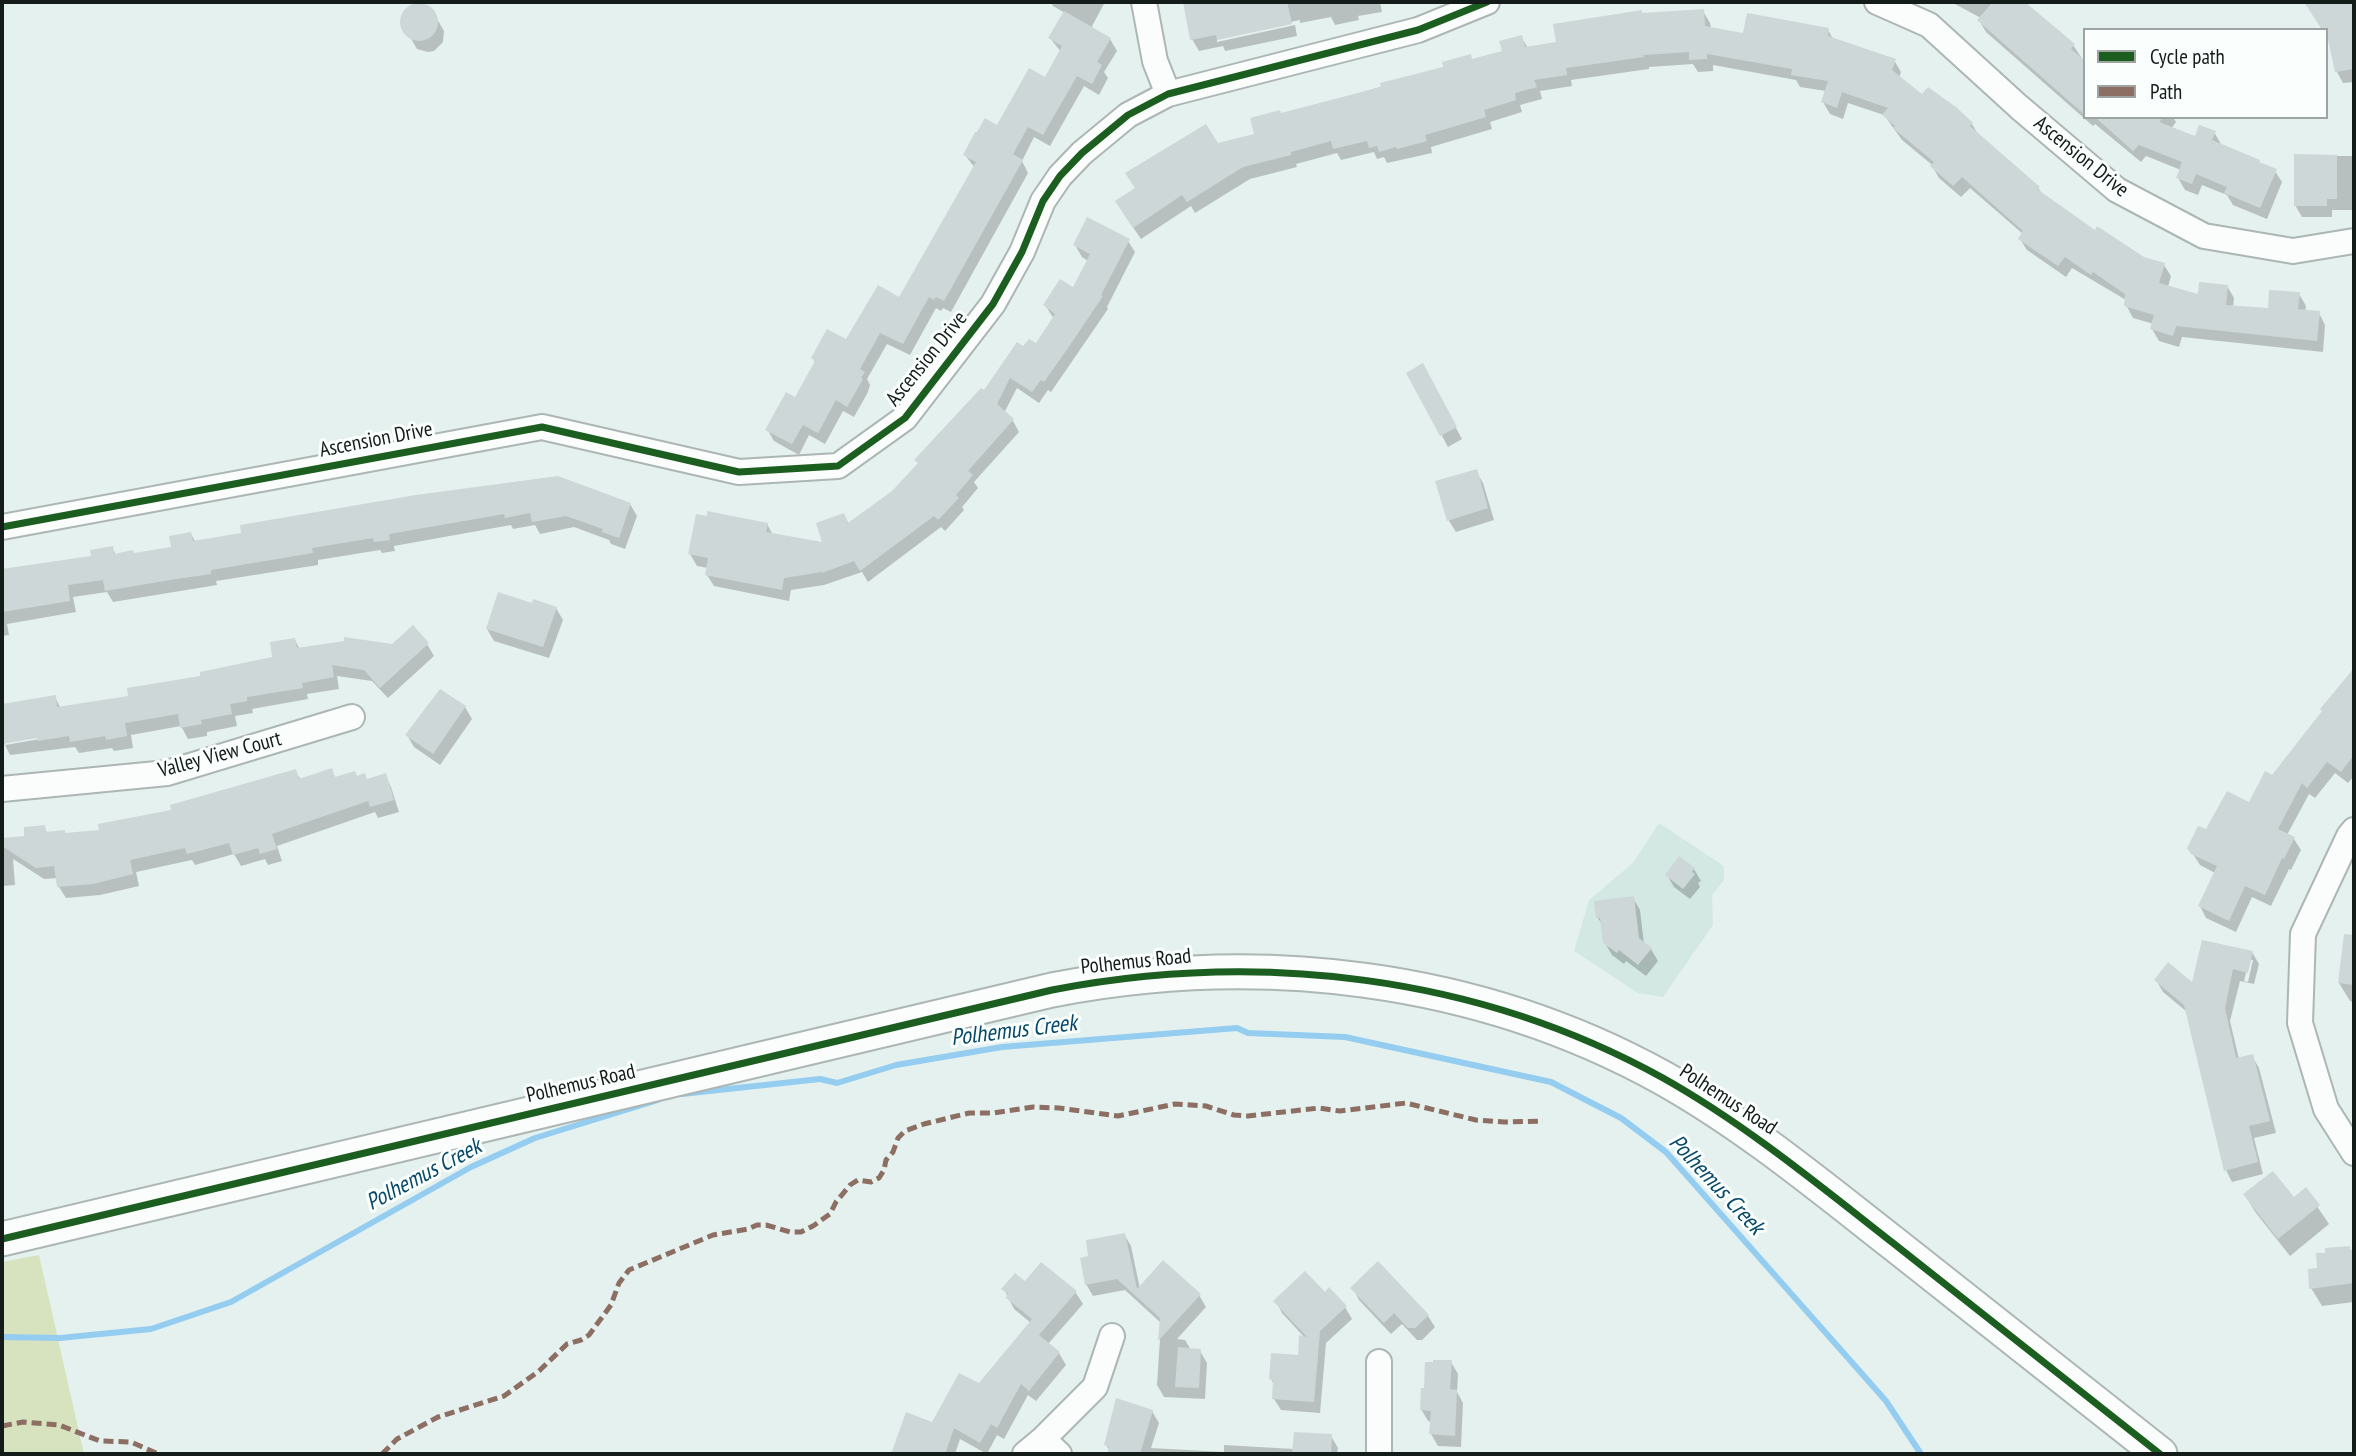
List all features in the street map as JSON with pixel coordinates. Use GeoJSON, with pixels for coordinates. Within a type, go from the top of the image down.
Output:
{"type":"FeatureCollection","features":[{"type":"Feature","properties":{"kind":"main road","name":"Polhemus Road"},"geometry":{"type":"LineString","coordinates":[[2,1238],[1076,986],[1146,975],[1192,972],[1325,975],[1406,986],[1483,1004],[1590,1043],[1661,1077],[1713,1109],[1794,1166],[2160,1454]]}},
{"type":"Feature","properties":{"kind":"street"},"geometry":{"type":"LineString","coordinates":[[1144,2],[1155,61],[1168,94]]}},
{"type":"Feature","properties":{"kind":"street","name":"Ascension Drive"},"geometry":{"type":"LineString","coordinates":[[2,527],[542,427],[739,472],[838,466],[905,418],[993,304],[1023,252],[1043,201],[1060,176],[1104,132],[1128,115],[1168,94],[1418,30],[1487,2]]}},
{"type":"Feature","properties":{"kind":"street","name":"Ascension Drive"},"geometry":{"type":"LineString","coordinates":[[1877,2],[1929,24],[2019,107],[2117,190],[2204,236],[2293,251],[2354,242]]}},
{"type":"Feature","properties":{"kind":"street","name":"Valley View Court"},"geometry":{"type":"LineString","coordinates":[[2,789],[167,773],[352,717]]}},
{"type":"Feature","properties":{"kind":"street"},"geometry":{"type":"LineString","coordinates":[[2354,831],[2349,836],[2303,934],[2300,1023],[2326,1109],[2354,1153]]}},
{"type":"Feature","properties":{"kind":"street"},"geometry":{"type":"LineString","coordinates":[[1042,1449],[1095,1387],[1112,1336]]}},
{"type":"Feature","properties":{"kind":"street"},"geometry":{"type":"LineString","coordinates":[[1379,1362],[1379,1454]]}},
{"type":"Feature","properties":{"kind":"shaded area"},"geometry":{"type":"Polygon","coordinates":[[[1659,823],[1724,866],[1724,880],[1712,895],[1713,925],[1663,997],[1638,993],[1574,951],[1589,900],[1633,863],[1659,823]]]}},
{"type":"Feature","properties":{"kind":"green space"},"geometry":{"type":"Polygon","coordinates":[[[39,1255],[84,1454],[2,1454],[2,1262],[39,1255]]]}},
{"type":"Feature","properties":{"kind":"building"},"geometry":{"type":"Polygon","coordinates":[[[1183,2],[1287,2],[1292,24],[1217,40],[1216,35],[1190,40],[1183,2]]]}},
{"type":"Feature","properties":{"kind":"building"},"geometry":{"type":"Polygon","coordinates":[[[1993,2],[2025,2],[2075,44],[2071,49],[2083,59],[2083,113],[1977,20],[1993,2]]]}},
{"type":"Feature","properties":{"kind":"building"},"geometry":{"type":"Polygon","coordinates":[[[2304,2],[2354,2],[2354,69],[2335,72],[2328,28],[2321,28],[2304,2]]]}},
{"type":"Feature","properties":{"kind":"building"},"geometry":{"type":"Polygon","coordinates":[[[419,3],[433,8],[438,22],[433,36],[419,41],[405,36],[400,22],[405,8],[419,3]]]}},
{"type":"Feature","properties":{"kind":"building"},"geometry":{"type":"Polygon","coordinates":[[[1704,9],[1705,26],[1743,33],[1747,13],[1829,28],[1828,36],[1896,59],[1892,70],[1922,94],[1928,87],[1956,107],[1973,123],[1970,126],[2040,187],[2037,189],[2095,230],[2097,226],[2144,257],[2165,263],[2159,283],[2198,294],[2199,282],[2228,285],[2226,305],[2268,308],[2269,290],[2300,292],[2298,309],[2320,311],[2317,341],[2176,326],[2173,336],[2150,329],[2154,315],[2124,306],[2125,294],[2093,272],[2091,275],[2065,257],[2058,266],[2018,239],[2023,231],[1962,177],[1953,186],[1930,166],[1934,162],[1893,128],[1895,126],[1882,115],[1888,108],[1842,92],[1837,108],[1821,102],[1828,81],[1791,75],[1792,69],[1707,54],[1707,59],[1689,60],[1689,52],[1643,55],[1644,57],[1566,68],[1567,75],[1534,80],[1537,87],[1515,93],[1516,100],[1484,110],[1486,117],[1425,135],[1427,141],[1379,152],[1377,146],[1369,148],[1367,141],[1333,149],[1331,141],[1291,152],[1291,155],[1243,167],[1187,202],[1182,195],[1133,228],[1115,201],[1135,188],[1125,173],[1206,124],[1218,143],[1254,134],[1250,118],[1280,110],[1281,113],[1381,87],[1380,83],[1443,67],[1442,62],[1471,54],[1472,59],[1502,51],[1499,41],[1522,35],[1525,47],[1556,42],[1553,24],[1642,10],[1642,13],[1704,9]]]}},
{"type":"Feature","properties":{"kind":"building"},"geometry":{"type":"Polygon","coordinates":[[[1064,11],[1111,38],[1097,62],[1102,65],[1092,84],[1077,76],[1043,135],[1028,127],[1013,154],[1023,160],[944,301],[929,297],[903,344],[880,333],[860,369],[865,372],[861,378],[863,379],[847,407],[836,400],[818,433],[803,425],[792,444],[765,430],[786,392],[795,397],[815,361],[811,358],[827,329],[846,339],[878,285],[899,297],[976,162],[963,155],[975,132],[985,118],[997,125],[1029,68],[1045,77],[1062,46],[1048,38],[1064,11]]]}},
{"type":"Feature","properties":{"kind":"building"},"geometry":{"type":"Polygon","coordinates":[[[2097,119],[2162,119],[2159,122],[2195,136],[2199,125],[2216,131],[2212,140],[2277,169],[2260,208],[2224,193],[2227,187],[2196,174],[2192,184],[2176,178],[2182,162],[2139,145],[2133,151],[2097,119]]]}},
{"type":"Feature","properties":{"kind":"building"},"geometry":{"type":"Polygon","coordinates":[[[2294,154],[2337,155],[2337,199],[2327,199],[2327,206],[2294,206],[2294,154]]]}},
{"type":"Feature","properties":{"kind":"building"},"geometry":{"type":"Polygon","coordinates":[[[1087,217],[1130,239],[1101,295],[1103,296],[1044,382],[1041,380],[1032,392],[1010,378],[997,404],[1014,419],[968,471],[973,475],[956,495],[959,498],[938,520],[934,516],[860,571],[854,561],[822,573],[784,578],[782,590],[705,575],[708,558],[688,554],[696,514],[707,516],[707,511],[768,523],[766,532],[822,542],[816,523],[844,513],[848,523],[892,491],[918,463],[914,460],[981,388],[984,390],[1017,342],[1023,346],[1029,339],[1036,343],[1055,314],[1043,305],[1060,279],[1073,287],[1090,254],[1073,245],[1087,217]]]}},
{"type":"Feature","properties":{"kind":"building"},"geometry":{"type":"Polygon","coordinates":[[[1423,363],[1457,427],[1440,436],[1406,373],[1423,363]]]}},
{"type":"Feature","properties":{"kind":"building"},"geometry":{"type":"Polygon","coordinates":[[[1477,469],[1488,508],[1447,521],[1435,481],[1477,469]]]}},
{"type":"Feature","properties":{"kind":"building"},"geometry":{"type":"Polygon","coordinates":[[[558,476],[631,503],[619,538],[602,532],[603,529],[566,516],[532,522],[530,513],[505,518],[504,514],[389,534],[390,540],[374,542],[373,538],[312,548],[313,553],[211,570],[211,574],[105,591],[103,580],[68,585],[70,601],[2,612],[2,569],[91,556],[90,550],[113,546],[114,554],[171,547],[169,536],[191,532],[193,541],[241,533],[240,525],[416,495],[558,476]]]}},
{"type":"Feature","properties":{"kind":"building"},"geometry":{"type":"Polygon","coordinates":[[[498,592],[532,603],[533,599],[557,607],[543,647],[486,629],[498,592]]]}},
{"type":"Feature","properties":{"kind":"building"},"geometry":{"type":"Polygon","coordinates":[[[413,625],[429,643],[380,688],[364,670],[332,665],[334,677],[302,683],[303,688],[247,697],[247,701],[230,704],[232,714],[201,720],[202,724],[180,728],[178,714],[125,723],[127,736],[106,740],[105,736],[70,742],[69,736],[2,744],[2,704],[56,695],[57,707],[128,696],[127,688],[200,676],[200,672],[272,657],[270,642],[295,638],[297,648],[344,641],[344,637],[392,644],[413,625]]]}},
{"type":"Feature","properties":{"kind":"building"},"geometry":{"type":"Polygon","coordinates":[[[2354,668],[2354,755],[2341,772],[2327,762],[2307,788],[2302,783],[2278,829],[2295,837],[2265,895],[2245,886],[2229,921],[2198,906],[2217,866],[2191,854],[2187,848],[2198,826],[2206,829],[2227,791],[2249,802],[2265,771],[2272,775],[2354,668]]]}},
{"type":"Feature","properties":{"kind":"building"},"geometry":{"type":"Polygon","coordinates":[[[440,689],[466,706],[433,754],[405,735],[440,689]]]}},
{"type":"Feature","properties":{"kind":"building"},"geometry":{"type":"Polygon","coordinates":[[[332,768],[335,777],[355,771],[357,776],[365,773],[367,779],[386,773],[394,800],[370,807],[368,801],[272,834],[277,849],[260,854],[258,848],[233,855],[229,843],[187,854],[185,848],[130,860],[133,874],[93,884],[57,887],[54,866],[36,868],[2,846],[2,838],[24,836],[24,827],[45,825],[46,832],[65,830],[65,833],[99,830],[98,824],[171,810],[170,805],[296,769],[299,779],[332,768]]]}},
{"type":"Feature","properties":{"kind":"building"},"geometry":{"type":"Polygon","coordinates":[[[1679,856],[1695,868],[1692,872],[1695,874],[1683,889],[1665,875],[1679,856]]]}},
{"type":"Feature","properties":{"kind":"building"},"geometry":{"type":"Polygon","coordinates":[[[1634,896],[1639,938],[1652,948],[1638,965],[1619,950],[1617,953],[1603,943],[1600,918],[1596,918],[1594,901],[1634,896]]]}},
{"type":"Feature","properties":{"kind":"building"},"geometry":{"type":"Polygon","coordinates":[[[2344,934],[2354,935],[2354,985],[2338,983],[2344,934]]]}},
{"type":"Feature","properties":{"kind":"building"},"geometry":{"type":"Polygon","coordinates":[[[2202,940],[2253,951],[2248,973],[2233,969],[2225,1008],[2236,1058],[2253,1054],[2270,1121],[2249,1126],[2258,1162],[2224,1171],[2184,1005],[2154,980],[2168,962],[2192,982],[2202,940]]]}},
{"type":"Feature","properties":{"kind":"building"},"geometry":{"type":"Polygon","coordinates":[[[2273,1171],[2294,1197],[2306,1187],[2320,1205],[2278,1239],[2243,1194],[2273,1171]]]}},
{"type":"Feature","properties":{"kind":"building"},"geometry":{"type":"Polygon","coordinates":[[[1125,1233],[1137,1289],[1163,1260],[1201,1294],[1158,1341],[1160,1318],[1117,1279],[1085,1285],[1080,1258],[1088,1256],[1086,1240],[1125,1233]]]}},
{"type":"Feature","properties":{"kind":"building"},"geometry":{"type":"Polygon","coordinates":[[[2350,1246],[2350,1250],[2354,1250],[2354,1283],[2309,1289],[2308,1269],[2317,1268],[2316,1253],[2325,1253],[2325,1248],[2350,1246]]]}},
{"type":"Feature","properties":{"kind":"building"},"geometry":{"type":"Polygon","coordinates":[[[1378,1261],[1429,1315],[1415,1328],[1408,1328],[1394,1313],[1384,1323],[1350,1288],[1378,1261]]]}},
{"type":"Feature","properties":{"kind":"building"},"geometry":{"type":"Polygon","coordinates":[[[1041,1262],[1077,1291],[1039,1335],[1060,1352],[1029,1391],[1021,1384],[997,1428],[991,1424],[980,1443],[954,1428],[945,1454],[891,1454],[906,1412],[932,1422],[959,1373],[979,1383],[1032,1319],[1006,1298],[1008,1294],[1001,1289],[1015,1273],[1025,1281],[1041,1262]]]}},
{"type":"Feature","properties":{"kind":"building"},"geometry":{"type":"Polygon","coordinates":[[[1305,1271],[1325,1292],[1329,1287],[1347,1306],[1320,1331],[1314,1402],[1272,1399],[1273,1380],[1269,1379],[1271,1353],[1298,1355],[1299,1335],[1307,1337],[1273,1301],[1305,1271]]]}},
{"type":"Feature","properties":{"kind":"building"},"geometry":{"type":"Polygon","coordinates":[[[1178,1347],[1201,1349],[1199,1388],[1175,1387],[1178,1347]]]}},
{"type":"Feature","properties":{"kind":"building"},"geometry":{"type":"Polygon","coordinates":[[[1452,1360],[1450,1389],[1457,1390],[1455,1436],[1429,1434],[1431,1411],[1420,1410],[1425,1362],[1452,1360]]]}},
{"type":"Feature","properties":{"kind":"building"},"geometry":{"type":"Polygon","coordinates":[[[1116,1398],[1153,1410],[1140,1454],[1107,1454],[1109,1447],[1104,1445],[1116,1398]]]}},
{"type":"Feature","properties":{"kind":"building"},"geometry":{"type":"Polygon","coordinates":[[[1294,1432],[1332,1434],[1331,1454],[1292,1454],[1294,1432]]]}},
{"type":"Feature","properties":{"kind":"waterway","name":"Polhemus Creek"},"geometry":{"type":"LineString","coordinates":[[682,1094],[820,1079],[837,1083],[896,1065],[1002,1047],[1237,1028],[1248,1033],[1345,1037],[1551,1082],[1621,1118],[1666,1152],[1886,1401],[1921,1454]]}},
{"type":"Feature","properties":{"kind":"waterway","name":"Polhemus Creek"},"geometry":{"type":"LineString","coordinates":[[2,1337],[60,1338],[151,1329],[231,1302],[471,1167],[535,1138],[658,1100]]}},
{"type":"Feature","properties":{"kind":"marked path"},"geometry":{"type":"LineString","coordinates":[[382,1454],[397,1439],[438,1417],[504,1396],[539,1371],[567,1344],[589,1335],[611,1305],[619,1283],[629,1270],[713,1235],[757,1225],[790,1232],[801,1232],[813,1226],[830,1214],[850,1185],[858,1180],[871,1182],[879,1178],[898,1138],[905,1131],[924,1124],[969,1113],[993,1113],[1033,1107],[1118,1116],[1175,1104],[1206,1106],[1234,1115],[1248,1116],[1319,1108],[1340,1111],[1406,1103],[1476,1120],[1543,1121]]}},
{"type":"Feature","properties":{"kind":"marked path"},"geometry":{"type":"LineString","coordinates":[[2,1426],[23,1422],[59,1425],[100,1441],[131,1442],[158,1454]]}},
{"type":"Feature","properties":{"kind":"cycle path"},"geometry":{"type":"LineString","coordinates":[[2,527],[542,427],[739,472],[838,466],[905,418],[993,304],[1022,252],[1043,201],[1060,176],[1082,153],[1128,115],[1168,94],[1418,30],[1487,2]]}},
{"type":"Feature","properties":{"kind":"cycle path"},"geometry":{"type":"LineString","coordinates":[[2,1239],[1052,990],[1130,978],[1209,972],[1287,973],[1365,980],[1443,994],[1518,1015],[1592,1043],[1663,1078],[1723,1115],[1809,1177],[2160,1454]]}}]}
